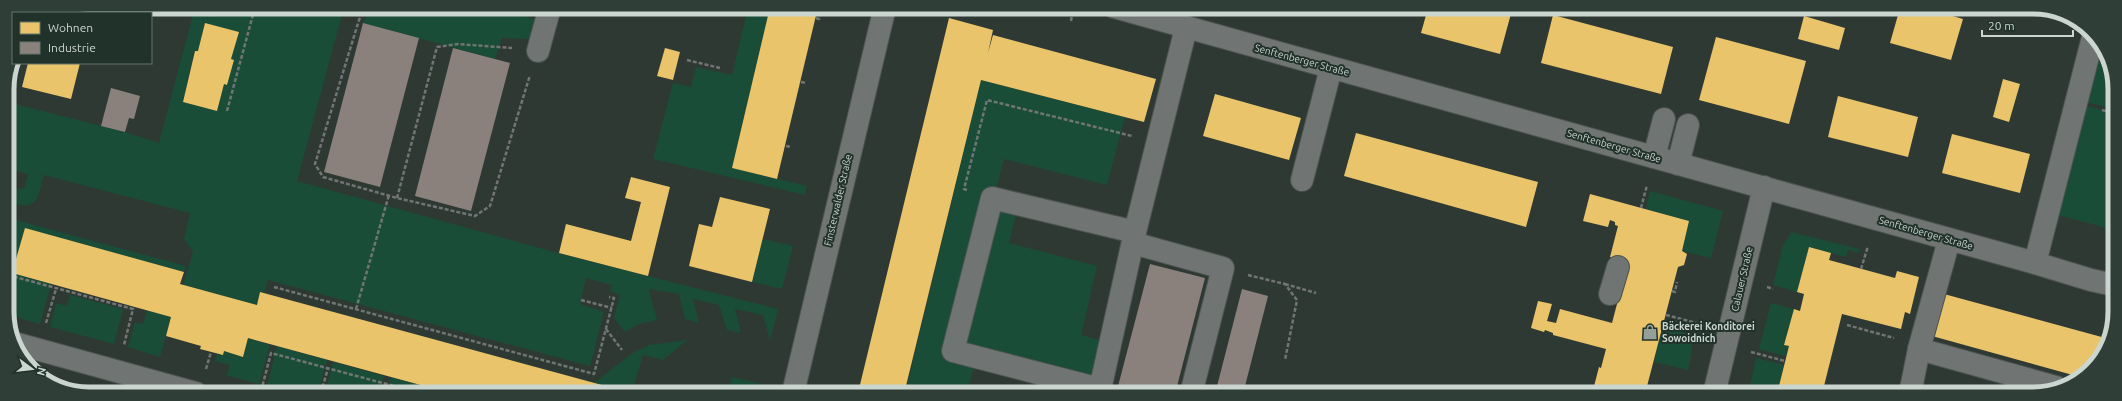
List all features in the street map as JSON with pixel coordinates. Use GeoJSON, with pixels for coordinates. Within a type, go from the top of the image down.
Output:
{"type":"FeatureCollection","features":[{"type":"Feature","properties":{"kind":"street"},"geometry":{"type":"LineString","coordinates":[[538,51],[548,14]]}},
{"type":"Feature","properties":{"kind":"street","name":"Finsterwalder Straße"},"geometry":{"type":"LineString","coordinates":[[794,387],[883,14]]}},
{"type":"Feature","properties":{"kind":"street","name":"Senftenberger Straße"},"geometry":{"type":"LineString","coordinates":[[1138,14],[2108,284]]}},
{"type":"Feature","properties":{"kind":"street"},"geometry":{"type":"LineString","coordinates":[[1101,387],[1156,142],[1186,28]]}},
{"type":"Feature","properties":{"kind":"street"},"geometry":{"type":"LineString","coordinates":[[2035,263],[2092,42]]}},
{"type":"Feature","properties":{"kind":"street"},"geometry":{"type":"LineString","coordinates":[[1302,180],[1331,68]]}},
{"type":"Feature","properties":{"kind":"street"},"geometry":{"type":"LineString","coordinates":[[1654,157],[1664,119]]}},
{"type":"Feature","properties":{"kind":"street"},"geometry":{"type":"LineString","coordinates":[[1678,164],[1688,126]]}},
{"type":"Feature","properties":{"kind":"street","name":"Calauer Straße"},"geometry":{"type":"LineString","coordinates":[[1716,387],[1764,187]]}},
{"type":"Feature","properties":{"kind":"street"},"geometry":{"type":"LineString","coordinates":[[1086,387],[953,350],[992,198],[1134,237],[1223,268],[1193,387]]}},
{"type":"Feature","properties":{"kind":"street"},"geometry":{"type":"LineString","coordinates":[[1912,387],[1949,240]]}},
{"type":"Feature","properties":{"kind":"street"},"geometry":{"type":"LineString","coordinates":[[1610,294],[1618,267]]}},
{"type":"Feature","properties":{"kind":"street"},"geometry":{"type":"LineString","coordinates":[[22,345],[174,387]]}},
{"type":"Feature","properties":{"kind":"street"},"geometry":{"type":"LineString","coordinates":[[1920,349],[2051,385]]}},
{"type":"Feature","properties":{"kind":"path"},"geometry":{"type":"LineString","coordinates":[[227,111],[253,14]]}},
{"type":"Feature","properties":{"kind":"path"},"geometry":{"type":"LineString","coordinates":[[362,14],[315,164],[323,176],[389,196],[397,198],[475,216],[490,206],[538,51],[458,44],[437,46],[397,198]]}},
{"type":"Feature","properties":{"kind":"path"},"geometry":{"type":"LineString","coordinates":[[816,18],[819,19],[820,14]]}},
{"type":"Feature","properties":{"kind":"path"},"geometry":{"type":"LineString","coordinates":[[1071,21],[1072,15]]}},
{"type":"Feature","properties":{"kind":"path"},"geometry":{"type":"LineString","coordinates":[[687,60],[720,68]]}},
{"type":"Feature","properties":{"kind":"path"},"geometry":{"type":"LineString","coordinates":[[801,82],[806,83]]}},
{"type":"Feature","properties":{"kind":"path"},"geometry":{"type":"LineString","coordinates":[[992,198],[964,189],[987,100],[1156,142]]}},
{"type":"Feature","properties":{"kind":"path"},"geometry":{"type":"LineString","coordinates":[[786,146],[791,147]]}},
{"type":"Feature","properties":{"kind":"path"},"geometry":{"type":"LineString","coordinates":[[1641,208],[1647,185]]}},
{"type":"Feature","properties":{"kind":"path"},"geometry":{"type":"LineString","coordinates":[[356,309],[389,196]]}},
{"type":"Feature","properties":{"kind":"path"},"geometry":{"type":"LineString","coordinates":[[1862,269],[1868,246]]}},
{"type":"Feature","properties":{"kind":"path"},"geometry":{"type":"LineString","coordinates":[[1223,268],[1316,293]]}},
{"type":"Feature","properties":{"kind":"path"},"geometry":{"type":"LineString","coordinates":[[14,277],[133,309],[123,346]]}},
{"type":"Feature","properties":{"kind":"path"},"geometry":{"type":"LineString","coordinates":[[1672,291],[1675,292],[1677,282]]}},
{"type":"Feature","properties":{"kind":"path"},"geometry":{"type":"LineString","coordinates":[[1285,284],[1297,300],[1285,360]]}},
{"type":"Feature","properties":{"kind":"path"},"geometry":{"type":"LineString","coordinates":[[274,287],[594,374],[614,298],[609,297]]}},
{"type":"Feature","properties":{"kind":"path"},"geometry":{"type":"LineString","coordinates":[[45,325],[56,289]]}},
{"type":"Feature","properties":{"kind":"path"},"geometry":{"type":"LineString","coordinates":[[581,300],[612,308]]}},
{"type":"Feature","properties":{"kind":"path"},"geometry":{"type":"LineString","coordinates":[[1666,315],[1706,325]]}},
{"type":"Feature","properties":{"kind":"path"},"geometry":{"type":"LineString","coordinates":[[606,329],[622,350]]}},
{"type":"Feature","properties":{"kind":"path"},"geometry":{"type":"LineString","coordinates":[[206,369],[211,352]]}},
{"type":"Feature","properties":{"kind":"path"},"geometry":{"type":"LineString","coordinates":[[1750,352],[1785,361]]}},
{"type":"Feature","properties":{"kind":"path"},"geometry":{"type":"LineString","coordinates":[[262,387],[271,353],[397,387]]}},
{"type":"Feature","properties":{"kind":"path"},"geometry":{"type":"LineString","coordinates":[[323,387],[328,368]]}},
{"type":"Feature","properties":{"kind":"green space"},"geometry":{"type":"Polygon","coordinates":[[[193,14],[342,14],[297,181],[569,256],[778,309],[770,341],[763,315],[735,309],[741,333],[727,330],[719,305],[693,299],[699,323],[685,319],[679,294],[649,289],[657,320],[639,324],[625,332],[614,318],[620,295],[610,291],[612,285],[586,278],[580,304],[604,312],[590,366],[268,280],[264,293],[260,292],[257,305],[183,285],[193,252],[184,239],[190,213],[44,175],[39,195],[33,203],[28,205],[14,203],[17,188],[24,189],[28,174],[14,170],[14,104],[125,132],[159,143],[193,14]],[[205,23],[198,51],[194,51],[183,102],[217,111],[224,84],[227,85],[234,60],[231,59],[238,32],[205,23]]]}},
{"type":"Feature","properties":{"kind":"green space"},"geometry":{"type":"Polygon","coordinates":[[[367,14],[516,14],[541,21],[538,33],[527,39],[502,38],[495,59],[363,23],[367,14]]]}},
{"type":"Feature","properties":{"kind":"green space"},"geometry":{"type":"Polygon","coordinates":[[[746,14],[768,14],[732,168],[807,186],[805,195],[653,159],[673,83],[691,87],[696,67],[732,75],[746,14]]]}},
{"type":"Feature","properties":{"kind":"green space"},"geometry":{"type":"Polygon","coordinates":[[[2097,50],[2107,74],[2108,108],[2086,102],[2097,50]]]}},
{"type":"Feature","properties":{"kind":"green space"},"geometry":{"type":"Polygon","coordinates":[[[981,80],[1125,117],[1107,185],[1004,159],[996,190],[1021,196],[1009,243],[1097,266],[1081,335],[1103,341],[1092,387],[1045,387],[974,366],[969,387],[907,387],[981,80]]]}},
{"type":"Feature","properties":{"kind":"green space"},"geometry":{"type":"Polygon","coordinates":[[[2087,106],[2108,111],[2108,228],[2058,215],[2087,106]]]}},
{"type":"Feature","properties":{"kind":"green space"},"geometry":{"type":"Polygon","coordinates":[[[1650,191],[1723,211],[1711,258],[1682,251],[1689,221],[1646,209],[1650,191]]]}},
{"type":"Feature","properties":{"kind":"green space"},"geometry":{"type":"Polygon","coordinates":[[[14,220],[186,266],[184,272],[25,229],[14,266],[14,220]]]}},
{"type":"Feature","properties":{"kind":"green space"},"geometry":{"type":"Polygon","coordinates":[[[1791,232],[1859,249],[1859,253],[1848,250],[1846,257],[1809,247],[1797,292],[1773,285],[1782,248],[1791,232]]]}},
{"type":"Feature","properties":{"kind":"green space"},"geometry":{"type":"Polygon","coordinates":[[[763,239],[793,246],[782,289],[752,282],[763,239]]]}},
{"type":"Feature","properties":{"kind":"green space"},"geometry":{"type":"Polygon","coordinates":[[[14,274],[51,284],[40,324],[14,317],[14,274]]]}},
{"type":"Feature","properties":{"kind":"green space"},"geometry":{"type":"Polygon","coordinates":[[[70,295],[123,309],[114,344],[50,327],[56,303],[67,306],[70,295]]]}},
{"type":"Feature","properties":{"kind":"green space"},"geometry":{"type":"Polygon","coordinates":[[[1771,303],[1794,309],[1784,345],[1789,346],[1786,356],[1759,349],[1771,303]]]}},
{"type":"Feature","properties":{"kind":"green space"},"geometry":{"type":"Polygon","coordinates":[[[147,310],[171,317],[160,357],[128,347],[135,322],[143,324],[147,310]]]}},
{"type":"Feature","properties":{"kind":"green space"},"geometry":{"type":"Polygon","coordinates":[[[1663,326],[1682,332],[1690,339],[1692,351],[1688,370],[1654,362],[1663,326]]]}},
{"type":"Feature","properties":{"kind":"green space"},"geometry":{"type":"Polygon","coordinates":[[[248,338],[270,345],[259,384],[213,372],[227,375],[230,365],[215,361],[217,354],[223,355],[224,351],[243,357],[248,338]]]}},
{"type":"Feature","properties":{"kind":"green space"},"geometry":{"type":"Polygon","coordinates":[[[687,340],[663,360],[643,355],[634,387],[609,387],[594,383],[634,352],[649,345],[687,340]]]}},
{"type":"Feature","properties":{"kind":"green space"},"geometry":{"type":"Polygon","coordinates":[[[277,346],[327,360],[320,387],[267,386],[277,346]]]}},
{"type":"Feature","properties":{"kind":"green space"},"geometry":{"type":"Polygon","coordinates":[[[1756,358],[1784,365],[1779,387],[1750,387],[1756,358]]]}},
{"type":"Feature","properties":{"kind":"green space"},"geometry":{"type":"Polygon","coordinates":[[[333,362],[384,376],[381,387],[327,387],[333,362]]]}},
{"type":"Feature","properties":{"kind":"green space"},"geometry":{"type":"Polygon","coordinates":[[[391,377],[428,387],[388,387],[391,377]]]}},
{"type":"Feature","properties":{"kind":"green space"},"geometry":{"type":"Polygon","coordinates":[[[732,377],[762,384],[761,387],[730,387],[732,377]]]}},
{"type":"Feature","properties":{"kind":"building: Wohnen"},"geometry":{"type":"Polygon","coordinates":[[[768,14],[816,14],[777,179],[732,168],[768,14]]]}},
{"type":"Feature","properties":{"kind":"building: Wohnen"},"geometry":{"type":"Polygon","coordinates":[[[1426,14],[1511,14],[1500,54],[1421,33],[1426,14]]]}},
{"type":"Feature","properties":{"kind":"building: Wohnen"},"geometry":{"type":"Polygon","coordinates":[[[1898,14],[1946,14],[1963,19],[1951,60],[1890,43],[1898,14]]]}},
{"type":"Feature","properties":{"kind":"building: Wohnen"},"geometry":{"type":"Polygon","coordinates":[[[1553,15],[1673,47],[1661,94],[1541,63],[1553,15]]]}},
{"type":"Feature","properties":{"kind":"building: Wohnen"},"geometry":{"type":"Polygon","coordinates":[[[1804,16],[1845,28],[1839,50],[1798,39],[1804,16]]]}},
{"type":"Feature","properties":{"kind":"building: Wohnen"},"geometry":{"type":"Polygon","coordinates":[[[949,18],[993,30],[988,53],[993,35],[1156,79],[1144,122],[981,80],[906,387],[859,387],[949,18]]]}},
{"type":"Feature","properties":{"kind":"building: Wohnen"},"geometry":{"type":"Polygon","coordinates":[[[205,23],[239,32],[231,59],[234,60],[227,85],[224,84],[217,111],[183,102],[195,51],[198,51],[205,23]]]}},
{"type":"Feature","properties":{"kind":"building: Wohnen"},"geometry":{"type":"Polygon","coordinates":[[[1716,37],[1806,61],[1789,124],[1699,100],[1716,37]]]}},
{"type":"Feature","properties":{"kind":"building: Wohnen"},"geometry":{"type":"Polygon","coordinates":[[[665,48],[680,52],[673,80],[657,76],[665,48]]]}},
{"type":"Feature","properties":{"kind":"building: Wohnen"},"geometry":{"type":"Polygon","coordinates":[[[28,64],[80,64],[71,99],[22,87],[28,64]]]}},
{"type":"Feature","properties":{"kind":"building: Wohnen"},"geometry":{"type":"Polygon","coordinates":[[[2003,79],[2020,84],[2009,122],[1993,117],[2003,79]]]}},
{"type":"Feature","properties":{"kind":"building: Wohnen"},"geometry":{"type":"Polygon","coordinates":[[[1215,94],[1301,118],[1289,160],[1203,136],[1215,94]]]}},
{"type":"Feature","properties":{"kind":"building: Wohnen"},"geometry":{"type":"Polygon","coordinates":[[[1838,96],[1918,117],[1908,157],[1828,137],[1838,96]]]}},
{"type":"Feature","properties":{"kind":"building: Wohnen"},"geometry":{"type":"Polygon","coordinates":[[[1356,133],[1538,182],[1526,227],[1344,176],[1356,133]]]}},
{"type":"Feature","properties":{"kind":"building: Wohnen"},"geometry":{"type":"Polygon","coordinates":[[[1952,134],[2030,154],[2020,193],[1942,173],[1952,134]]]}},
{"type":"Feature","properties":{"kind":"building: Wohnen"},"geometry":{"type":"Polygon","coordinates":[[[631,177],[670,187],[648,276],[559,253],[566,224],[631,241],[641,202],[625,198],[631,177]]]}},
{"type":"Feature","properties":{"kind":"building: Wohnen"},"geometry":{"type":"Polygon","coordinates":[[[1590,194],[1689,221],[1682,251],[1687,254],[1684,265],[1678,267],[1647,387],[1594,387],[1606,349],[1553,335],[1553,333],[1545,330],[1544,332],[1531,328],[1538,301],[1552,304],[1547,321],[1556,323],[1560,309],[1612,323],[1628,262],[1610,257],[1618,226],[1615,225],[1615,222],[1610,220],[1608,227],[1583,221],[1590,194]]]}},
{"type":"Feature","properties":{"kind":"building: Wohnen"},"geometry":{"type":"Polygon","coordinates":[[[720,197],[770,209],[752,282],[689,266],[699,224],[712,227],[720,197]]]}},
{"type":"Feature","properties":{"kind":"building: Wohnen"},"geometry":{"type":"Polygon","coordinates":[[[25,228],[184,272],[180,284],[257,305],[260,292],[609,387],[428,387],[248,338],[243,357],[224,351],[223,355],[200,349],[201,346],[166,336],[171,317],[14,274],[14,266],[25,228]]]}},
{"type":"Feature","properties":{"kind":"building: Wohnen"},"geometry":{"type":"Polygon","coordinates":[[[1809,247],[1831,253],[1829,260],[1895,278],[1897,271],[1919,277],[1910,314],[1905,312],[1901,329],[1842,314],[1824,387],[1779,387],[1789,346],[1784,345],[1794,309],[1800,311],[1804,294],[1797,292],[1809,247]]]}},
{"type":"Feature","properties":{"kind":"building: Wohnen"},"geometry":{"type":"Polygon","coordinates":[[[1944,294],[2103,337],[2093,358],[2074,375],[1932,336],[1944,294]]]}},
{"type":"Feature","properties":{"kind":"building: Industrie"},"geometry":{"type":"Polygon","coordinates":[[[363,23],[419,38],[380,187],[324,172],[363,23]]]}},
{"type":"Feature","properties":{"kind":"building: Industrie"},"geometry":{"type":"Polygon","coordinates":[[[453,48],[510,63],[471,211],[415,196],[453,48]]]}},
{"type":"Feature","properties":{"kind":"building: Industrie"},"geometry":{"type":"Polygon","coordinates":[[[111,88],[140,96],[134,119],[129,118],[125,132],[101,126],[111,88]]]}},
{"type":"Feature","properties":{"kind":"building: Industrie"},"geometry":{"type":"Polygon","coordinates":[[[1150,264],[1205,278],[1177,387],[1118,387],[1150,264]]]}},
{"type":"Feature","properties":{"kind":"building: Industrie"},"geometry":{"type":"Polygon","coordinates":[[[1242,289],[1268,296],[1245,387],[1217,387],[1242,289]]]}},
{"type":"Feature","properties":{"kind":"place","name":"Bäckerei Konditorei Sowoidnich"},"geometry":{"type":"Point","coordinates":[1650,332]}}]}
